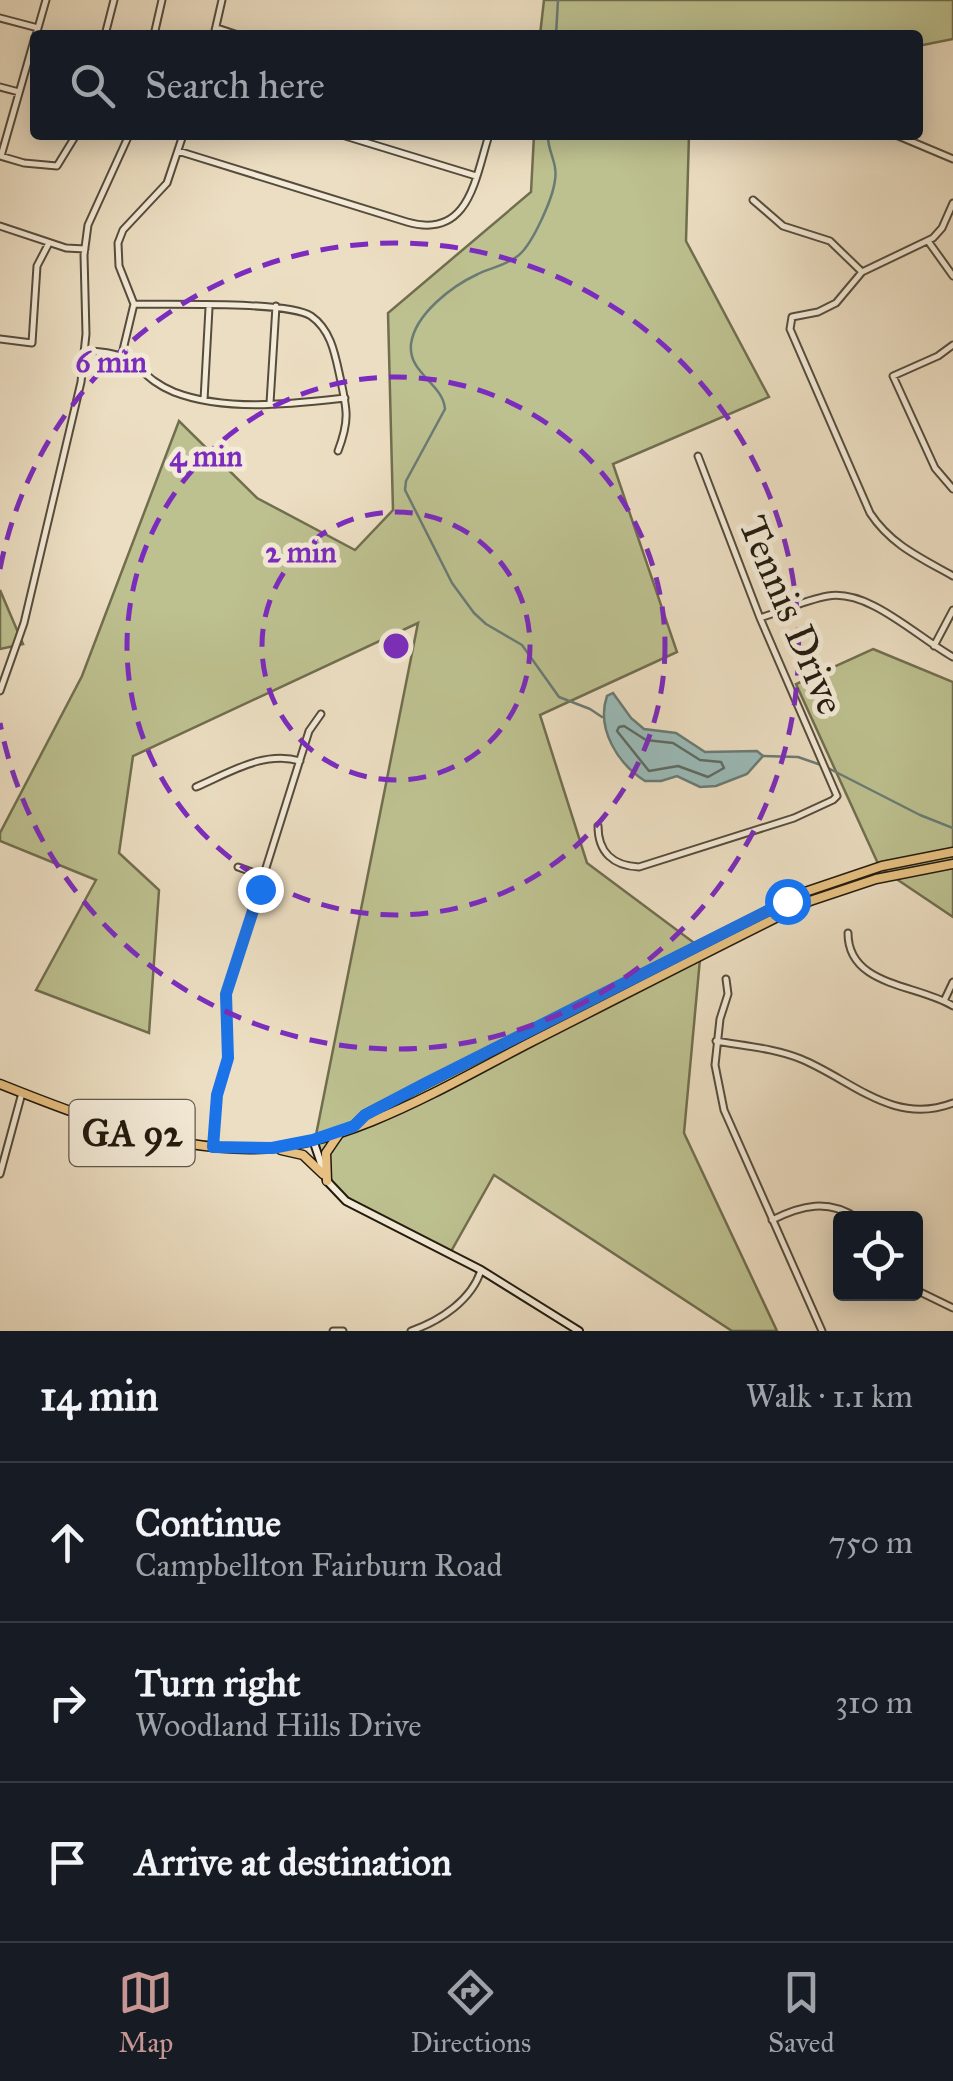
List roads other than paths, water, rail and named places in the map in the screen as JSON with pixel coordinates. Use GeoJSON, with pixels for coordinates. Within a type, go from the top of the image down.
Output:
{"type":"FeatureCollection","features":[{"type":"Feature","properties":{"kind":"main road","name":"GA 92"},"geometry":{"type":"LineString","coordinates":[[354,1126],[365,1115],[424,1084],[805,892],[882,866],[953,852]]}},
{"type":"Feature","properties":{"kind":"main road","name":"GA 92"},"geometry":{"type":"LineString","coordinates":[[0,1084],[116,1129],[163,1140],[213,1147],[272,1148],[313,1140],[392,1113],[810,902],[876,878],[953,864]]}},
{"type":"Feature","properties":{"kind":"main road"},"geometry":{"type":"LineString","coordinates":[[327,1181],[324,1162],[328,1146],[354,1126]]}},
{"type":"Feature","properties":{"kind":"main road"},"geometry":{"type":"LineString","coordinates":[[313,1140],[327,1181]]}},
{"type":"Feature","properties":{"kind":"main road"},"geometry":{"type":"LineString","coordinates":[[272,1148],[303,1154],[346,1202],[481,1270],[580,1331]]}},
{"type":"Feature","properties":{"kind":"street"},"geometry":{"type":"LineString","coordinates":[[37,30],[46,0]]}},
{"type":"Feature","properties":{"kind":"street"},"geometry":{"type":"LineString","coordinates":[[106,30],[114,0]]}},
{"type":"Feature","properties":{"kind":"street"},"geometry":{"type":"LineString","coordinates":[[155,30],[162,0]]}},
{"type":"Feature","properties":{"kind":"street"},"geometry":{"type":"LineString","coordinates":[[215,30],[222,0]]}},
{"type":"Feature","properties":{"kind":"street"},"geometry":{"type":"LineString","coordinates":[[0,18],[30,30]]}},
{"type":"Feature","properties":{"kind":"street"},"geometry":{"type":"LineString","coordinates":[[30,54],[0,156],[57,166],[73,140]]}},
{"type":"Feature","properties":{"kind":"street"},"geometry":{"type":"LineString","coordinates":[[0,87],[19,92]]}},
{"type":"Feature","properties":{"kind":"street"},"geometry":{"type":"LineString","coordinates":[[0,691],[24,623],[76,410],[85,351],[85,249],[96,202],[127,140]]}},
{"type":"Feature","properties":{"kind":"street"},"geometry":{"type":"LineString","coordinates":[[122,354],[134,304],[119,266],[118,243],[132,218],[161,192],[181,140]]}},
{"type":"Feature","properties":{"kind":"street"},"geometry":{"type":"LineString","coordinates":[[358,140],[476,176]]}},
{"type":"Feature","properties":{"kind":"street"},"geometry":{"type":"LineString","coordinates":[[178,150],[420,226],[442,223],[458,214],[471,194],[487,140]]}},
{"type":"Feature","properties":{"kind":"street"},"geometry":{"type":"LineString","coordinates":[[908,140],[953,158]]}},
{"type":"Feature","properties":{"kind":"street"},"geometry":{"type":"LineString","coordinates":[[753,200],[783,226],[830,241],[862,272]]}},
{"type":"Feature","properties":{"kind":"street"},"geometry":{"type":"LineString","coordinates":[[953,203],[942,228],[928,240],[862,272],[836,303],[792,318],[790,329],[870,513],[900,547],[953,576]]}},
{"type":"Feature","properties":{"kind":"street"},"geometry":{"type":"LineString","coordinates":[[0,226],[48,243],[85,249]]}},
{"type":"Feature","properties":{"kind":"street"},"geometry":{"type":"LineString","coordinates":[[928,240],[953,276]]}},
{"type":"Feature","properties":{"kind":"street"},"geometry":{"type":"LineString","coordinates":[[0,339],[32,342],[38,266],[48,243]]}},
{"type":"Feature","properties":{"kind":"street"},"geometry":{"type":"LineString","coordinates":[[134,304],[276,306],[310,315],[335,351],[349,416],[338,451]]}},
{"type":"Feature","properties":{"kind":"street"},"geometry":{"type":"LineString","coordinates":[[270,403],[276,306]]}},
{"type":"Feature","properties":{"kind":"street"},"geometry":{"type":"LineString","coordinates":[[204,400],[210,307]]}},
{"type":"Feature","properties":{"kind":"street"},"geometry":{"type":"LineString","coordinates":[[953,345],[938,356],[892,376],[934,468],[953,489]]}},
{"type":"Feature","properties":{"kind":"street"},"geometry":{"type":"LineString","coordinates":[[85,351],[122,354],[160,385],[204,400],[307,404],[345,398]]}},
{"type":"Feature","properties":{"kind":"street","name":"Tennis Drive"},"geometry":{"type":"LineString","coordinates":[[598,826],[600,842],[608,856],[623,865],[639,867],[794,818],[837,796],[760,618],[698,456]]}},
{"type":"Feature","properties":{"kind":"street"},"geometry":{"type":"LineString","coordinates":[[760,618],[826,596],[855,596],[874,604],[953,658]]}},
{"type":"Feature","properties":{"kind":"street"},"geometry":{"type":"LineString","coordinates":[[934,646],[953,610]]}},
{"type":"Feature","properties":{"kind":"street"},"geometry":{"type":"LineString","coordinates":[[213,1147],[217,1095],[228,1058],[226,994],[310,731],[321,714]]}},
{"type":"Feature","properties":{"kind":"street"},"geometry":{"type":"LineString","coordinates":[[196,786],[267,757],[300,761]]}},
{"type":"Feature","properties":{"kind":"street"},"geometry":{"type":"LineString","coordinates":[[238,867],[264,876]]}},
{"type":"Feature","properties":{"kind":"street"},"geometry":{"type":"LineString","coordinates":[[848,933],[851,954],[873,976],[953,1006]]}},
{"type":"Feature","properties":{"kind":"street"},"geometry":{"type":"LineString","coordinates":[[726,978],[728,994],[716,1041],[715,1065],[724,1110],[822,1331]]}},
{"type":"Feature","properties":{"kind":"street"},"geometry":{"type":"LineString","coordinates":[[944,1001],[953,982]]}},
{"type":"Feature","properties":{"kind":"street"},"geometry":{"type":"LineString","coordinates":[[716,1041],[796,1057],[891,1107],[926,1110],[953,1103]]}},
{"type":"Feature","properties":{"kind":"street"},"geometry":{"type":"LineString","coordinates":[[0,1174],[22,1093]]}},
{"type":"Feature","properties":{"kind":"street"},"geometry":{"type":"LineString","coordinates":[[772,1220],[808,1205],[826,1205],[840,1211]]}},
{"type":"Feature","properties":{"kind":"street"},"geometry":{"type":"LineString","coordinates":[[412,1331],[454,1308],[477,1282],[481,1270]]}},
{"type":"Feature","properties":{"kind":"street"},"geometry":{"type":"LineString","coordinates":[[923,1293],[953,1308]]}},
{"type":"Feature","properties":{"kind":"street"},"geometry":{"type":"LineString","coordinates":[[333,1331],[343,1331]]}},
{"type":"Feature","properties":{"kind":"water"},"geometry":{"type":"Polygon","coordinates":[[[613,693],[644,729],[676,733],[705,752],[757,751],[763,756],[747,774],[716,786],[700,787],[677,776],[645,781],[626,765],[611,744],[604,708],[607,696],[613,693]]]}},
{"type":"Feature","properties":{"kind":"waterway"},"geometry":{"type":"LineString","coordinates":[[556,30],[558,0]]}},
{"type":"Feature","properties":{"kind":"waterway"},"geometry":{"type":"LineString","coordinates":[[548,140],[555,180],[530,241],[514,259],[468,279],[446,294],[427,312],[414,333],[411,344],[415,363],[438,392],[445,409],[406,481],[405,490],[452,583],[474,613],[522,645],[559,697],[602,717]]}},
{"type":"Feature","properties":{"kind":"waterway"},"geometry":{"type":"LineString","coordinates":[[763,756],[798,757],[821,765]]}},
{"type":"Feature","properties":{"kind":"waterway"},"geometry":{"type":"LineString","coordinates":[[828,768],[953,828]]}}]}
